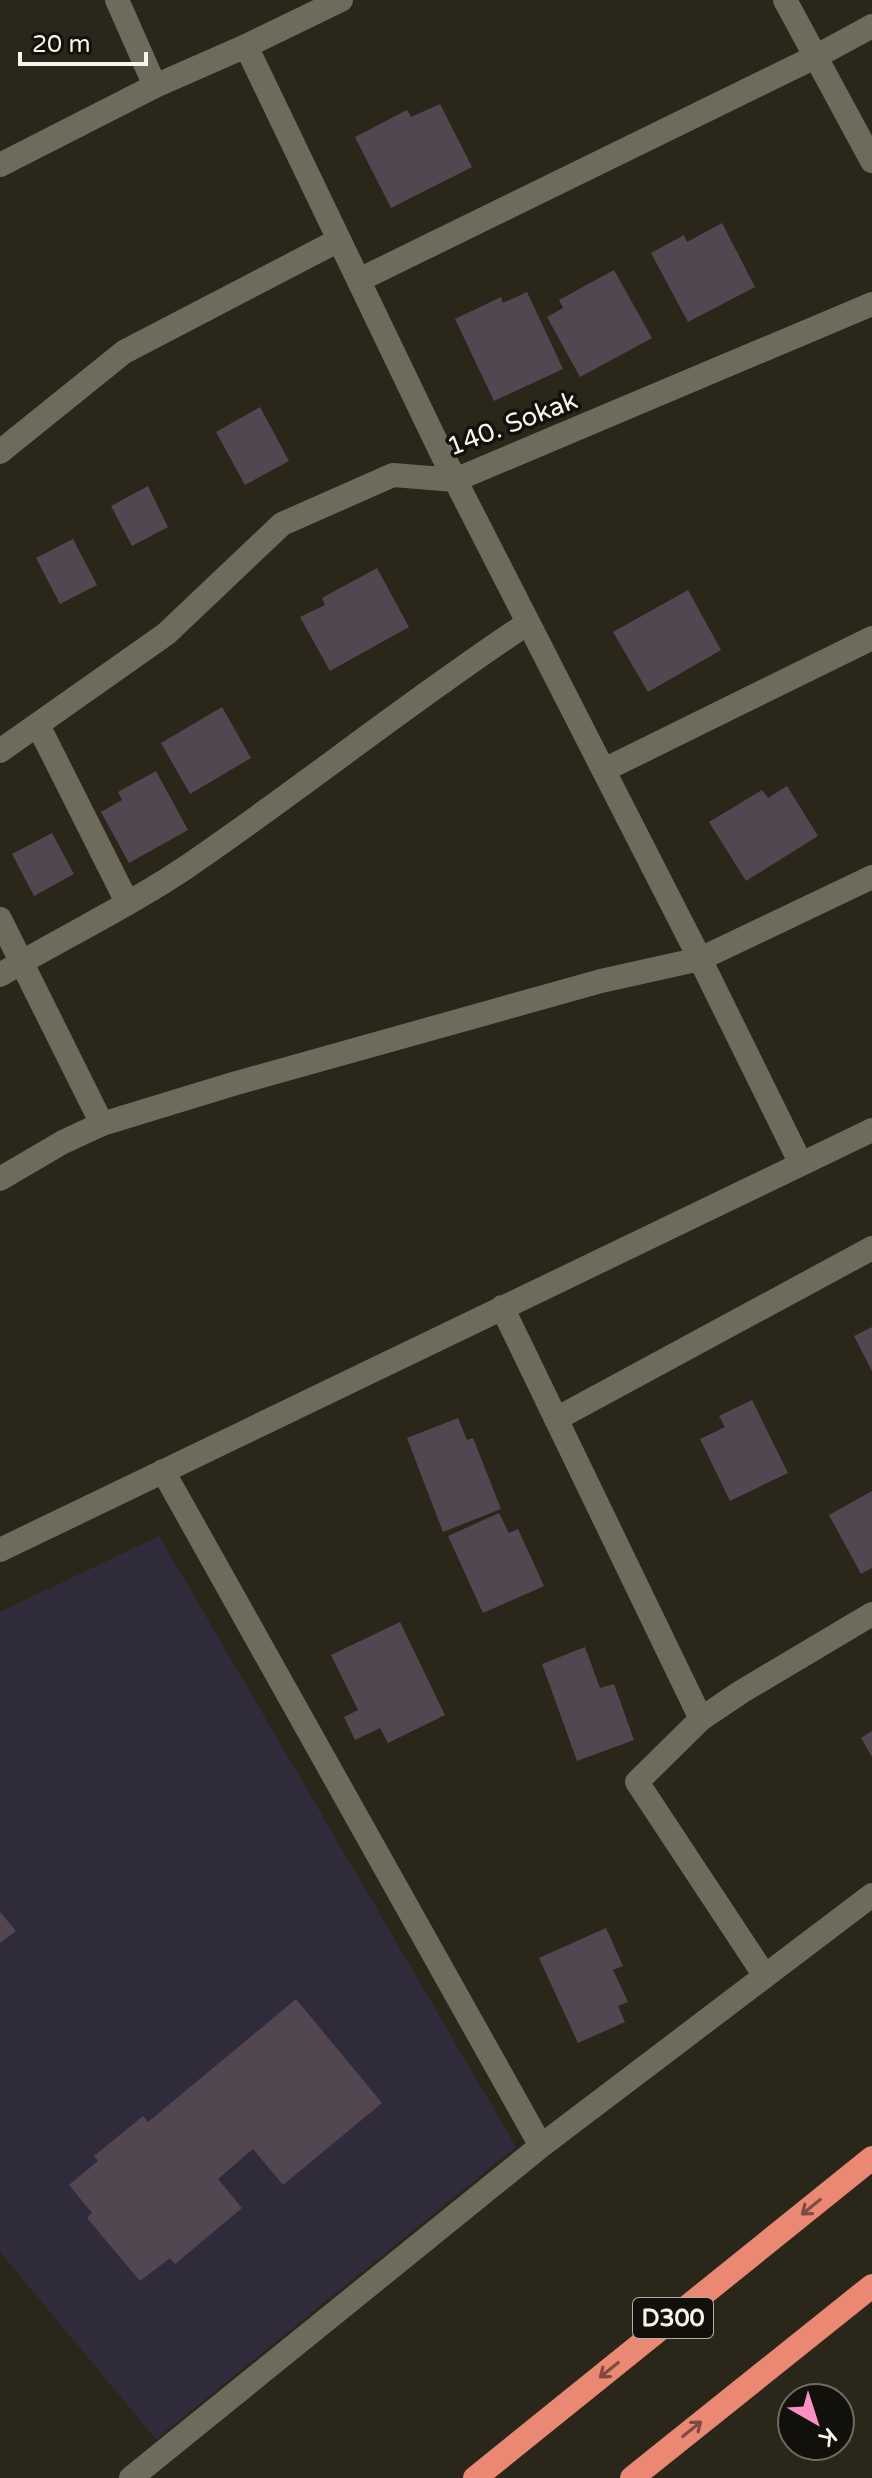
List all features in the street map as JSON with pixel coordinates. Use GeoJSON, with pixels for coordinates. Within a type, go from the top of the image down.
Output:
{"type":"FeatureCollection","features":[{"type":"Feature","properties":{"kind":"highway","name":"D300"},"geometry":{"type":"LineString","coordinates":[[475,2478],[872,2158]]}},
{"type":"Feature","properties":{"kind":"highway"},"geometry":{"type":"LineString","coordinates":[[632,2478],[872,2286]]}},
{"type":"Feature","properties":{"kind":"street"},"geometry":{"type":"LineString","coordinates":[[117,0],[155,86]]}},
{"type":"Feature","properties":{"kind":"street"},"geometry":{"type":"LineString","coordinates":[[0,165],[155,86],[341,0]]}},
{"type":"Feature","properties":{"kind":"street"},"geometry":{"type":"LineString","coordinates":[[785,0],[872,161]]}},
{"type":"Feature","properties":{"kind":"street"},"geometry":{"type":"LineString","coordinates":[[359,280],[815,57],[872,26]]}},
{"type":"Feature","properties":{"kind":"street"},"geometry":{"type":"LineString","coordinates":[[246,46],[455,480],[700,959],[801,1164]]}},
{"type":"Feature","properties":{"kind":"street"},"geometry":{"type":"LineString","coordinates":[[0,452],[124,352],[339,240]]}},
{"type":"Feature","properties":{"kind":"street","name":"140. Sokak"},"geometry":{"type":"LineString","coordinates":[[2,744],[38,725],[166,634],[282,524],[393,475],[455,480],[872,304]]}},
{"type":"Feature","properties":{"kind":"street"},"geometry":{"type":"LineString","coordinates":[[10,969],[182,870],[364,741],[455,671],[528,623]]}},
{"type":"Feature","properties":{"kind":"street"},"geometry":{"type":"LineString","coordinates":[[604,770],[872,638]]}},
{"type":"Feature","properties":{"kind":"street"},"geometry":{"type":"LineString","coordinates":[[38,725],[127,902]]}},
{"type":"Feature","properties":{"kind":"street"},"geometry":{"type":"LineString","coordinates":[[0,1179],[63,1142],[102,1124],[555,994],[700,959],[872,877]]}},
{"type":"Feature","properties":{"kind":"street"},"geometry":{"type":"LineString","coordinates":[[0,919],[10,969],[102,1124]]}},
{"type":"Feature","properties":{"kind":"street"},"geometry":{"type":"LineString","coordinates":[[0,1550],[872,1130]]}},
{"type":"Feature","properties":{"kind":"street"},"geometry":{"type":"LineString","coordinates":[[556,1419],[872,1248]]}},
{"type":"Feature","properties":{"kind":"street"},"geometry":{"type":"LineString","coordinates":[[502,1307],[701,1719]]}},
{"type":"Feature","properties":{"kind":"street"},"geometry":{"type":"LineString","coordinates":[[163,1471],[541,2146]]}},
{"type":"Feature","properties":{"kind":"street"},"geometry":{"type":"LineString","coordinates":[[765,1976],[637,1782],[701,1719],[872,1614]]}},
{"type":"Feature","properties":{"kind":"street"},"geometry":{"type":"LineString","coordinates":[[131,2478],[541,2146],[872,1895]]}},
{"type":"Feature","properties":{"kind":"shaded area"},"geometry":{"type":"Polygon","coordinates":[[[159,1536],[516,2147],[156,2439],[0,2252],[0,1612],[159,1536]]]}},
{"type":"Feature","properties":{"kind":"building"},"geometry":{"type":"Polygon","coordinates":[[[440,104],[472,167],[391,208],[355,137],[407,110],[411,117],[440,104]]]}},
{"type":"Feature","properties":{"kind":"building"},"geometry":{"type":"Polygon","coordinates":[[[722,223],[755,287],[688,322],[651,253],[684,235],[687,242],[722,223]]]}},
{"type":"Feature","properties":{"kind":"building"},"geometry":{"type":"Polygon","coordinates":[[[614,270],[652,338],[580,377],[547,317],[563,308],[559,300],[614,270]]]}},
{"type":"Feature","properties":{"kind":"building"},"geometry":{"type":"Polygon","coordinates":[[[527,292],[563,369],[494,401],[455,319],[501,297],[503,303],[527,292]]]}},
{"type":"Feature","properties":{"kind":"building"},"geometry":{"type":"Polygon","coordinates":[[[260,407],[289,461],[245,485],[216,432],[260,407]]]}},
{"type":"Feature","properties":{"kind":"building"},"geometry":{"type":"Polygon","coordinates":[[[148,486],[168,527],[132,546],[111,506],[148,486]]]}},
{"type":"Feature","properties":{"kind":"building"},"geometry":{"type":"Polygon","coordinates":[[[73,539],[97,585],[60,604],[36,558],[73,539]]]}},
{"type":"Feature","properties":{"kind":"building"},"geometry":{"type":"Polygon","coordinates":[[[377,568],[409,627],[330,671],[300,617],[325,605],[322,598],[377,568]]]}},
{"type":"Feature","properties":{"kind":"building"},"geometry":{"type":"Polygon","coordinates":[[[688,590],[721,650],[648,692],[613,632],[688,590]]]}},
{"type":"Feature","properties":{"kind":"building"},"geometry":{"type":"Polygon","coordinates":[[[222,707],[251,758],[190,794],[161,743],[222,707]]]}},
{"type":"Feature","properties":{"kind":"building"},"geometry":{"type":"Polygon","coordinates":[[[156,771],[188,830],[129,863],[101,812],[122,800],[118,792],[156,771]]]}},
{"type":"Feature","properties":{"kind":"building"},"geometry":{"type":"Polygon","coordinates":[[[787,786],[818,836],[746,881],[709,822],[762,790],[768,798],[787,786]]]}},
{"type":"Feature","properties":{"kind":"building"},"geometry":{"type":"Polygon","coordinates":[[[52,833],[74,874],[34,896],[12,854],[52,833]]]}},
{"type":"Feature","properties":{"kind":"building"},"geometry":{"type":"Polygon","coordinates":[[[872,1327],[872,1371],[854,1336],[872,1327]]]}},
{"type":"Feature","properties":{"kind":"building"},"geometry":{"type":"Polygon","coordinates":[[[752,1400],[788,1473],[730,1501],[700,1439],[725,1427],[719,1416],[752,1400]]]}},
{"type":"Feature","properties":{"kind":"building"},"geometry":{"type":"Polygon","coordinates":[[[458,1418],[467,1440],[473,1438],[501,1509],[443,1532],[407,1438],[458,1418]]]}},
{"type":"Feature","properties":{"kind":"building"},"geometry":{"type":"Polygon","coordinates":[[[872,1491],[872,1568],[861,1574],[829,1515],[872,1491]]]}},
{"type":"Feature","properties":{"kind":"building"},"geometry":{"type":"Polygon","coordinates":[[[499,1513],[509,1533],[518,1529],[544,1586],[483,1613],[448,1536],[499,1513]]]}},
{"type":"Feature","properties":{"kind":"building"},"geometry":{"type":"Polygon","coordinates":[[[400,1622],[445,1715],[388,1743],[380,1728],[355,1740],[344,1717],[358,1710],[331,1655],[400,1622]]]}},
{"type":"Feature","properties":{"kind":"building"},"geometry":{"type":"Polygon","coordinates":[[[585,1647],[600,1688],[614,1684],[634,1740],[577,1761],[542,1664],[585,1647]]]}},
{"type":"Feature","properties":{"kind":"building"},"geometry":{"type":"Polygon","coordinates":[[[872,1731],[872,1757],[861,1738],[872,1731]]]}},
{"type":"Feature","properties":{"kind":"building"},"geometry":{"type":"Polygon","coordinates":[[[0,1912],[16,1931],[0,1943],[0,1912]]]}},
{"type":"Feature","properties":{"kind":"building"},"geometry":{"type":"Polygon","coordinates":[[[606,1928],[623,1966],[613,1970],[628,2002],[618,2006],[625,2022],[578,2043],[539,1958],[606,1928]]]}},
{"type":"Feature","properties":{"kind":"building"},"geometry":{"type":"Polygon","coordinates":[[[296,1999],[382,2103],[283,2185],[253,2149],[218,2179],[242,2208],[175,2264],[170,2258],[140,2281],[87,2218],[92,2213],[69,2185],[98,2161],[94,2156],[143,2116],[148,2122],[296,1999]]]}}]}
